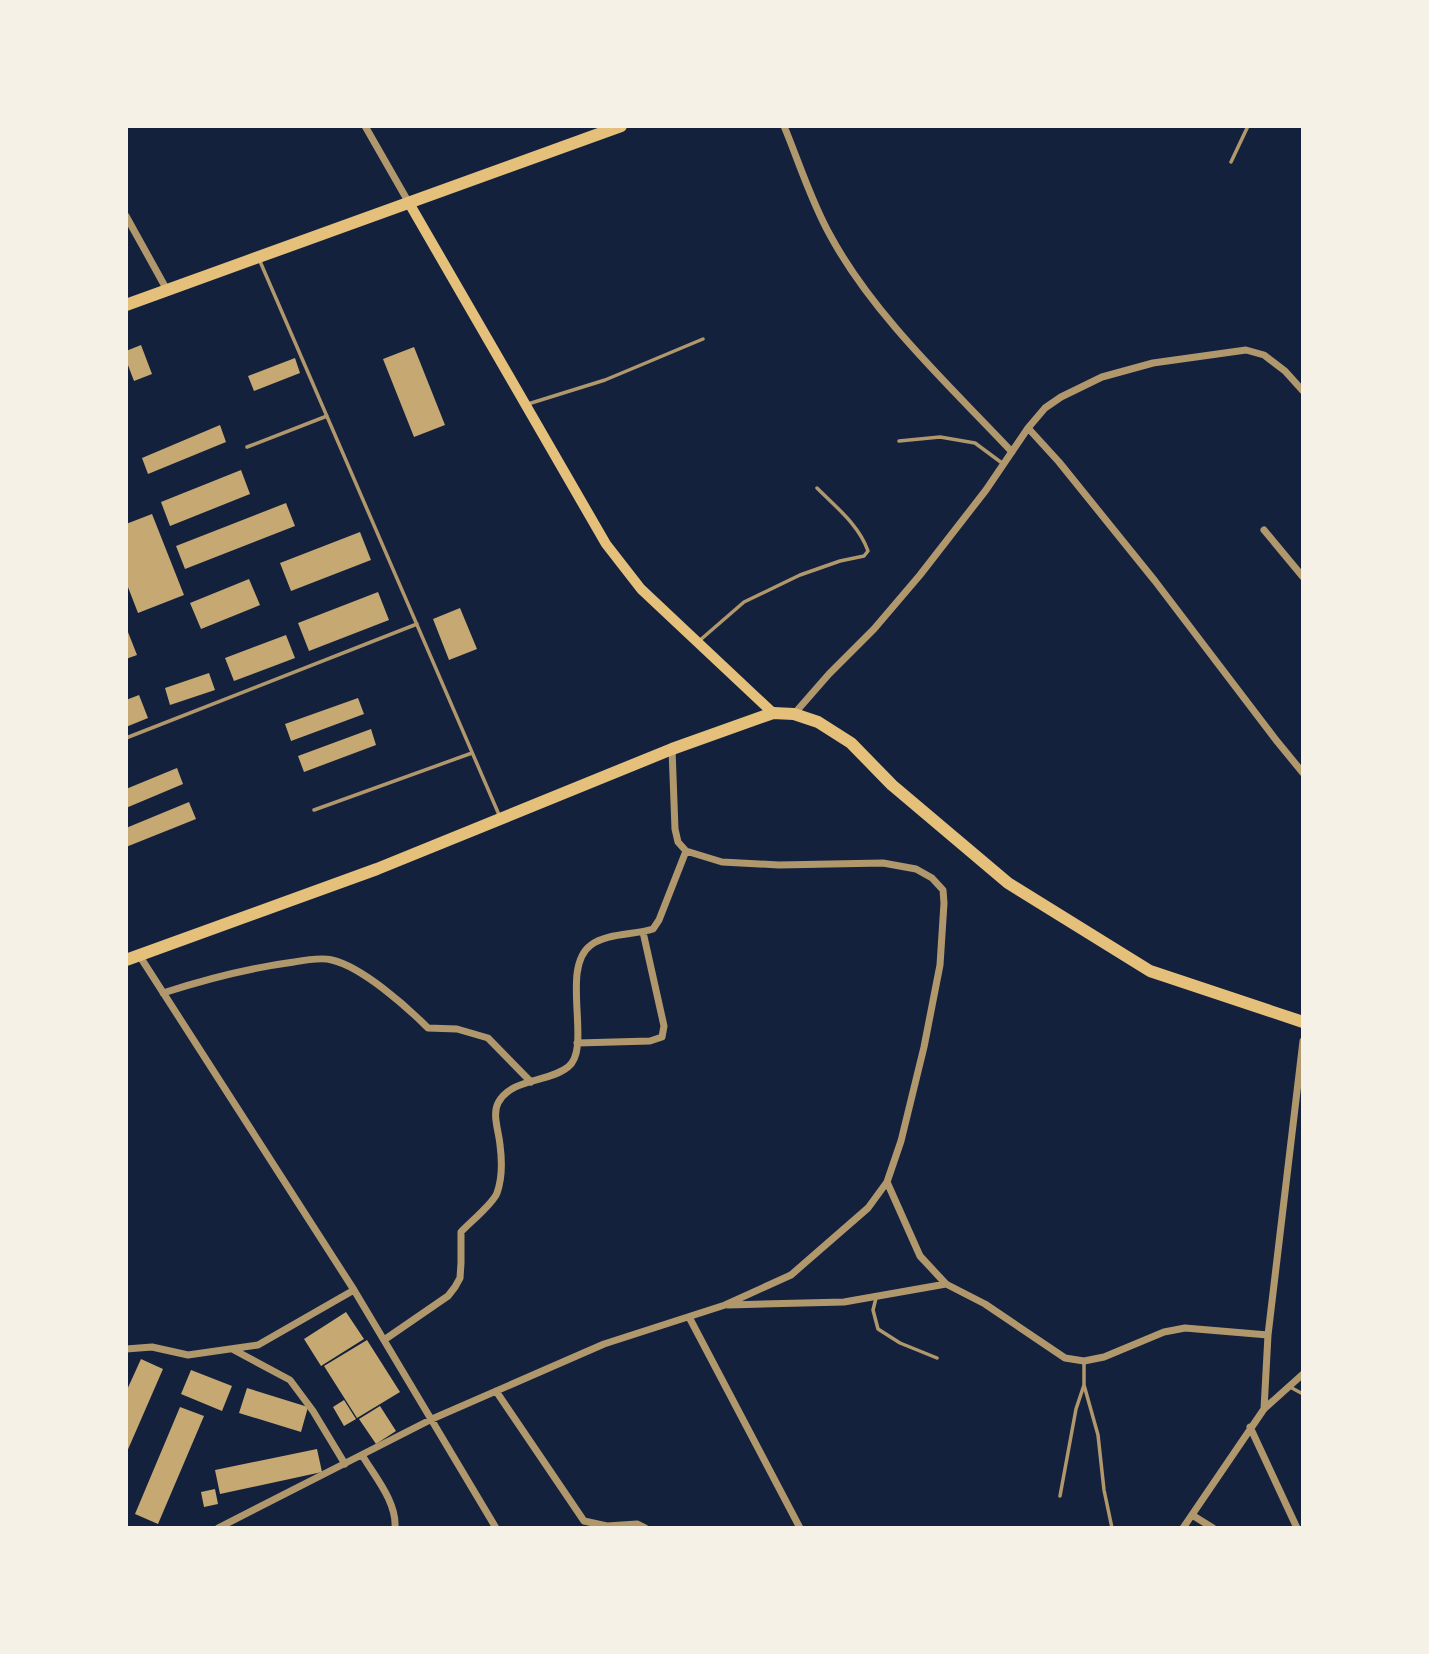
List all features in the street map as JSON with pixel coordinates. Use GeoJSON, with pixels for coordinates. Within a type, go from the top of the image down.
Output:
{"type":"FeatureCollection","features":[{"type":"Feature","properties":{"kind":"main road"},"geometry":{"type":"LineString","coordinates":[[126,305],[409,203],[595,130],[621,126]]}},
{"type":"Feature","properties":{"kind":"main road"},"geometry":{"type":"LineString","coordinates":[[409,203],[606,544],[641,589],[773,713]]}},
{"type":"Feature","properties":{"kind":"main road"},"geometry":{"type":"LineString","coordinates":[[132,958],[377,869],[672,749],[773,713],[794,714],[818,722],[851,743],[892,785],[1007,883],[1150,971],[1303,1022]]}},
{"type":"Feature","properties":{"kind":"street"},"geometry":{"type":"LineString","coordinates":[[365,126],[409,203]]}},
{"type":"Feature","properties":{"kind":"street"},"geometry":{"type":"LineString","coordinates":[[784,126],[830,234],[854,272],[895,327],[1012,452]]}},
{"type":"Feature","properties":{"kind":"street"},"geometry":{"type":"LineString","coordinates":[[126,216],[167,289]]}},
{"type":"Feature","properties":{"kind":"street"},"geometry":{"type":"LineString","coordinates":[[794,714],[874,629],[920,575],[1004,465],[1028,428],[1045,408],[1061,397],[1102,377],[1153,363],[1246,350],[1264,355],[1285,371],[1303,391]]}},
{"type":"Feature","properties":{"kind":"street"},"geometry":{"type":"LineString","coordinates":[[1028,428],[1059,462],[1146,570],[1276,740],[1300,761],[1303,773]]}},
{"type":"Feature","properties":{"kind":"street"},"geometry":{"type":"LineString","coordinates":[[1264,530],[1303,577]]}},
{"type":"Feature","properties":{"kind":"street"},"geometry":{"type":"LineString","coordinates":[[218,1528],[432,1419],[604,1343],[725,1305],[791,1275],[868,1208],[887,1182],[901,1141],[940,965],[943,890],[932,878],[916,869],[883,863],[722,862],[686,851],[678,842],[675,829],[672,749]]}},
{"type":"Feature","properties":{"kind":"street"},"geometry":{"type":"LineString","coordinates":[[384,1340],[448,1296],[460,1278],[461,1232],[497,1196],[500,1148],[495,1111],[499,1101],[509,1090],[568,1068],[574,1059],[577,1044],[577,971],[580,958],[590,946],[602,940],[653,929],[686,851]]}},
{"type":"Feature","properties":{"kind":"street"},"geometry":{"type":"LineString","coordinates":[[577,1044],[650,1041],[662,1037],[664,1026],[642,932]]}},
{"type":"Feature","properties":{"kind":"street"},"geometry":{"type":"LineString","coordinates":[[132,958],[163,993],[354,1290],[496,1528]]}},
{"type":"Feature","properties":{"kind":"street"},"geometry":{"type":"LineString","coordinates":[[163,993],[211,978],[268,965],[331,960],[360,974],[403,1003],[428,1028],[457,1029],[488,1038],[531,1082]]}},
{"type":"Feature","properties":{"kind":"street"},"geometry":{"type":"LineString","coordinates":[[1264,1409],[1268,1335],[1303,1041]]}},
{"type":"Feature","properties":{"kind":"street"},"geometry":{"type":"LineString","coordinates":[[887,1182],[920,1256],[946,1284],[985,1304],[1065,1358],[1084,1361],[1104,1357],[1164,1332],[1185,1328],[1268,1335]]}},
{"type":"Feature","properties":{"kind":"street"},"geometry":{"type":"LineString","coordinates":[[725,1305],[812,1304],[876,1298],[946,1284]]}},
{"type":"Feature","properties":{"kind":"street"},"geometry":{"type":"LineString","coordinates":[[126,1349],[152,1347],[188,1355],[258,1345],[354,1290]]}},
{"type":"Feature","properties":{"kind":"street"},"geometry":{"type":"LineString","coordinates":[[689,1317],[800,1528]]}},
{"type":"Feature","properties":{"kind":"street"},"geometry":{"type":"LineString","coordinates":[[233,1349],[290,1380],[313,1411],[345,1464]]}},
{"type":"Feature","properties":{"kind":"street"},"geometry":{"type":"LineString","coordinates":[[1183,1528],[1264,1409],[1303,1374]]}},
{"type":"Feature","properties":{"kind":"street"},"geometry":{"type":"LineString","coordinates":[[496,1391],[584,1521],[607,1526],[637,1524],[645,1528]]}},
{"type":"Feature","properties":{"kind":"street"},"geometry":{"type":"LineString","coordinates":[[1250,1427],[1297,1528]]}},
{"type":"Feature","properties":{"kind":"street"},"geometry":{"type":"LineString","coordinates":[[362,1455],[390,1503],[396,1519],[395,1528]]}},
{"type":"Feature","properties":{"kind":"street"},"geometry":{"type":"LineString","coordinates":[[1192,1515],[1213,1528]]}},
{"type":"Feature","properties":{"kind":"lane"},"geometry":{"type":"LineString","coordinates":[[1231,162],[1248,126]]}},
{"type":"Feature","properties":{"kind":"lane"},"geometry":{"type":"LineString","coordinates":[[258,258],[501,819]]}},
{"type":"Feature","properties":{"kind":"lane"},"geometry":{"type":"LineString","coordinates":[[527,405],[605,380],[703,339]]}},
{"type":"Feature","properties":{"kind":"lane"},"geometry":{"type":"LineString","coordinates":[[247,447],[327,416]]}},
{"type":"Feature","properties":{"kind":"lane"},"geometry":{"type":"LineString","coordinates":[[899,441],[940,437],[975,443],[1004,465]]}},
{"type":"Feature","properties":{"kind":"lane"},"geometry":{"type":"LineString","coordinates":[[698,643],[744,602],[800,575],[864,556],[869,551],[851,521],[817,488]]}},
{"type":"Feature","properties":{"kind":"lane"},"geometry":{"type":"LineString","coordinates":[[126,738],[416,624]]}},
{"type":"Feature","properties":{"kind":"lane"},"geometry":{"type":"LineString","coordinates":[[314,810],[472,753]]}},
{"type":"Feature","properties":{"kind":"lane"},"geometry":{"type":"LineString","coordinates":[[876,1298],[873,1310],[878,1329],[937,1359]]}},
{"type":"Feature","properties":{"kind":"lane"},"geometry":{"type":"LineString","coordinates":[[1084,1361],[1084,1385],[1098,1435],[1104,1490],[1112,1528]]}},
{"type":"Feature","properties":{"kind":"lane"},"geometry":{"type":"LineString","coordinates":[[1060,1496],[1076,1409],[1084,1385]]}},
{"type":"Feature","properties":{"kind":"lane"},"geometry":{"type":"LineString","coordinates":[[1289,1387],[1303,1394]]}},
{"type":"Feature","properties":{"kind":"building"},"geometry":{"type":"Polygon","coordinates":[[[141,345],[152,374],[134,381],[126,360],[126,351],[141,345]]]}},
{"type":"Feature","properties":{"kind":"building"},"geometry":{"type":"Polygon","coordinates":[[[414,347],[445,425],[414,437],[383,359],[414,347]]]}},
{"type":"Feature","properties":{"kind":"building"},"geometry":{"type":"Polygon","coordinates":[[[295,358],[300,373],[254,391],[248,376],[295,358]]]}},
{"type":"Feature","properties":{"kind":"building"},"geometry":{"type":"Polygon","coordinates":[[[220,425],[226,442],[148,474],[142,458],[220,425]]]}},
{"type":"Feature","properties":{"kind":"building"},"geometry":{"type":"Polygon","coordinates":[[[241,470],[250,494],[170,526],[161,502],[241,470]]]}},
{"type":"Feature","properties":{"kind":"building"},"geometry":{"type":"Polygon","coordinates":[[[286,503],[295,526],[185,569],[176,546],[286,503]]]}},
{"type":"Feature","properties":{"kind":"building"},"geometry":{"type":"Polygon","coordinates":[[[152,514],[184,595],[138,613],[126,582],[126,524],[152,514]]]}},
{"type":"Feature","properties":{"kind":"building"},"geometry":{"type":"Polygon","coordinates":[[[360,532],[371,560],[291,591],[280,563],[360,532]]]}},
{"type":"Feature","properties":{"kind":"building"},"geometry":{"type":"Polygon","coordinates":[[[249,579],[260,605],[201,629],[190,603],[249,579]]]}},
{"type":"Feature","properties":{"kind":"building"},"geometry":{"type":"Polygon","coordinates":[[[378,592],[389,620],[309,651],[298,623],[378,592]]]}},
{"type":"Feature","properties":{"kind":"building"},"geometry":{"type":"Polygon","coordinates":[[[460,608],[477,649],[449,660],[433,619],[460,608]]]}},
{"type":"Feature","properties":{"kind":"building"},"geometry":{"type":"Polygon","coordinates":[[[126,627],[137,655],[126,659],[126,627]]]}},
{"type":"Feature","properties":{"kind":"building"},"geometry":{"type":"Polygon","coordinates":[[[286,635],[295,658],[234,681],[225,658],[286,635]]]}},
{"type":"Feature","properties":{"kind":"building"},"geometry":{"type":"Polygon","coordinates":[[[209,673],[215,690],[170,705],[165,688],[209,673]]]}},
{"type":"Feature","properties":{"kind":"building"},"geometry":{"type":"Polygon","coordinates":[[[139,695],[148,718],[126,727],[126,700],[139,695]]]}},
{"type":"Feature","properties":{"kind":"building"},"geometry":{"type":"Polygon","coordinates":[[[358,698],[364,714],[291,741],[285,724],[358,698]]]}},
{"type":"Feature","properties":{"kind":"building"},"geometry":{"type":"Polygon","coordinates":[[[371,729],[376,745],[304,772],[298,756],[371,729]]]}},
{"type":"Feature","properties":{"kind":"building"},"geometry":{"type":"Polygon","coordinates":[[[177,768],[183,784],[126,808],[126,789],[177,768]]]}},
{"type":"Feature","properties":{"kind":"building"},"geometry":{"type":"Polygon","coordinates":[[[189,802],[196,819],[126,847],[126,828],[189,802]]]}},
{"type":"Feature","properties":{"kind":"building"},"geometry":{"type":"Polygon","coordinates":[[[346,1312],[364,1339],[321,1366],[304,1339],[346,1312]]]}},
{"type":"Feature","properties":{"kind":"building"},"geometry":{"type":"Polygon","coordinates":[[[367,1340],[400,1392],[357,1418],[324,1366],[367,1340]]]}},
{"type":"Feature","properties":{"kind":"building"},"geometry":{"type":"Polygon","coordinates":[[[141,1359],[163,1369],[126,1454],[126,1392],[141,1359]]]}},
{"type":"Feature","properties":{"kind":"building"},"geometry":{"type":"Polygon","coordinates":[[[191,1370],[232,1386],[222,1411],[181,1394],[191,1370]]]}},
{"type":"Feature","properties":{"kind":"building"},"geometry":{"type":"Polygon","coordinates":[[[247,1388],[308,1407],[301,1432],[239,1413],[247,1388]]]}},
{"type":"Feature","properties":{"kind":"building"},"geometry":{"type":"Polygon","coordinates":[[[344,1400],[356,1419],[344,1426],[333,1407],[344,1400]]]}},
{"type":"Feature","properties":{"kind":"building"},"geometry":{"type":"Polygon","coordinates":[[[380,1406],[396,1431],[376,1444],[359,1419],[380,1406]]]}},
{"type":"Feature","properties":{"kind":"building"},"geometry":{"type":"Polygon","coordinates":[[[180,1407],[204,1416],[158,1524],[135,1514],[180,1407]]]}},
{"type":"Feature","properties":{"kind":"building"},"geometry":{"type":"Polygon","coordinates":[[[317,1449],[322,1472],[220,1494],[215,1470],[317,1449]]]}},
{"type":"Feature","properties":{"kind":"building"},"geometry":{"type":"Polygon","coordinates":[[[215,1489],[218,1504],[204,1507],[201,1492],[215,1489]]]}}]}
